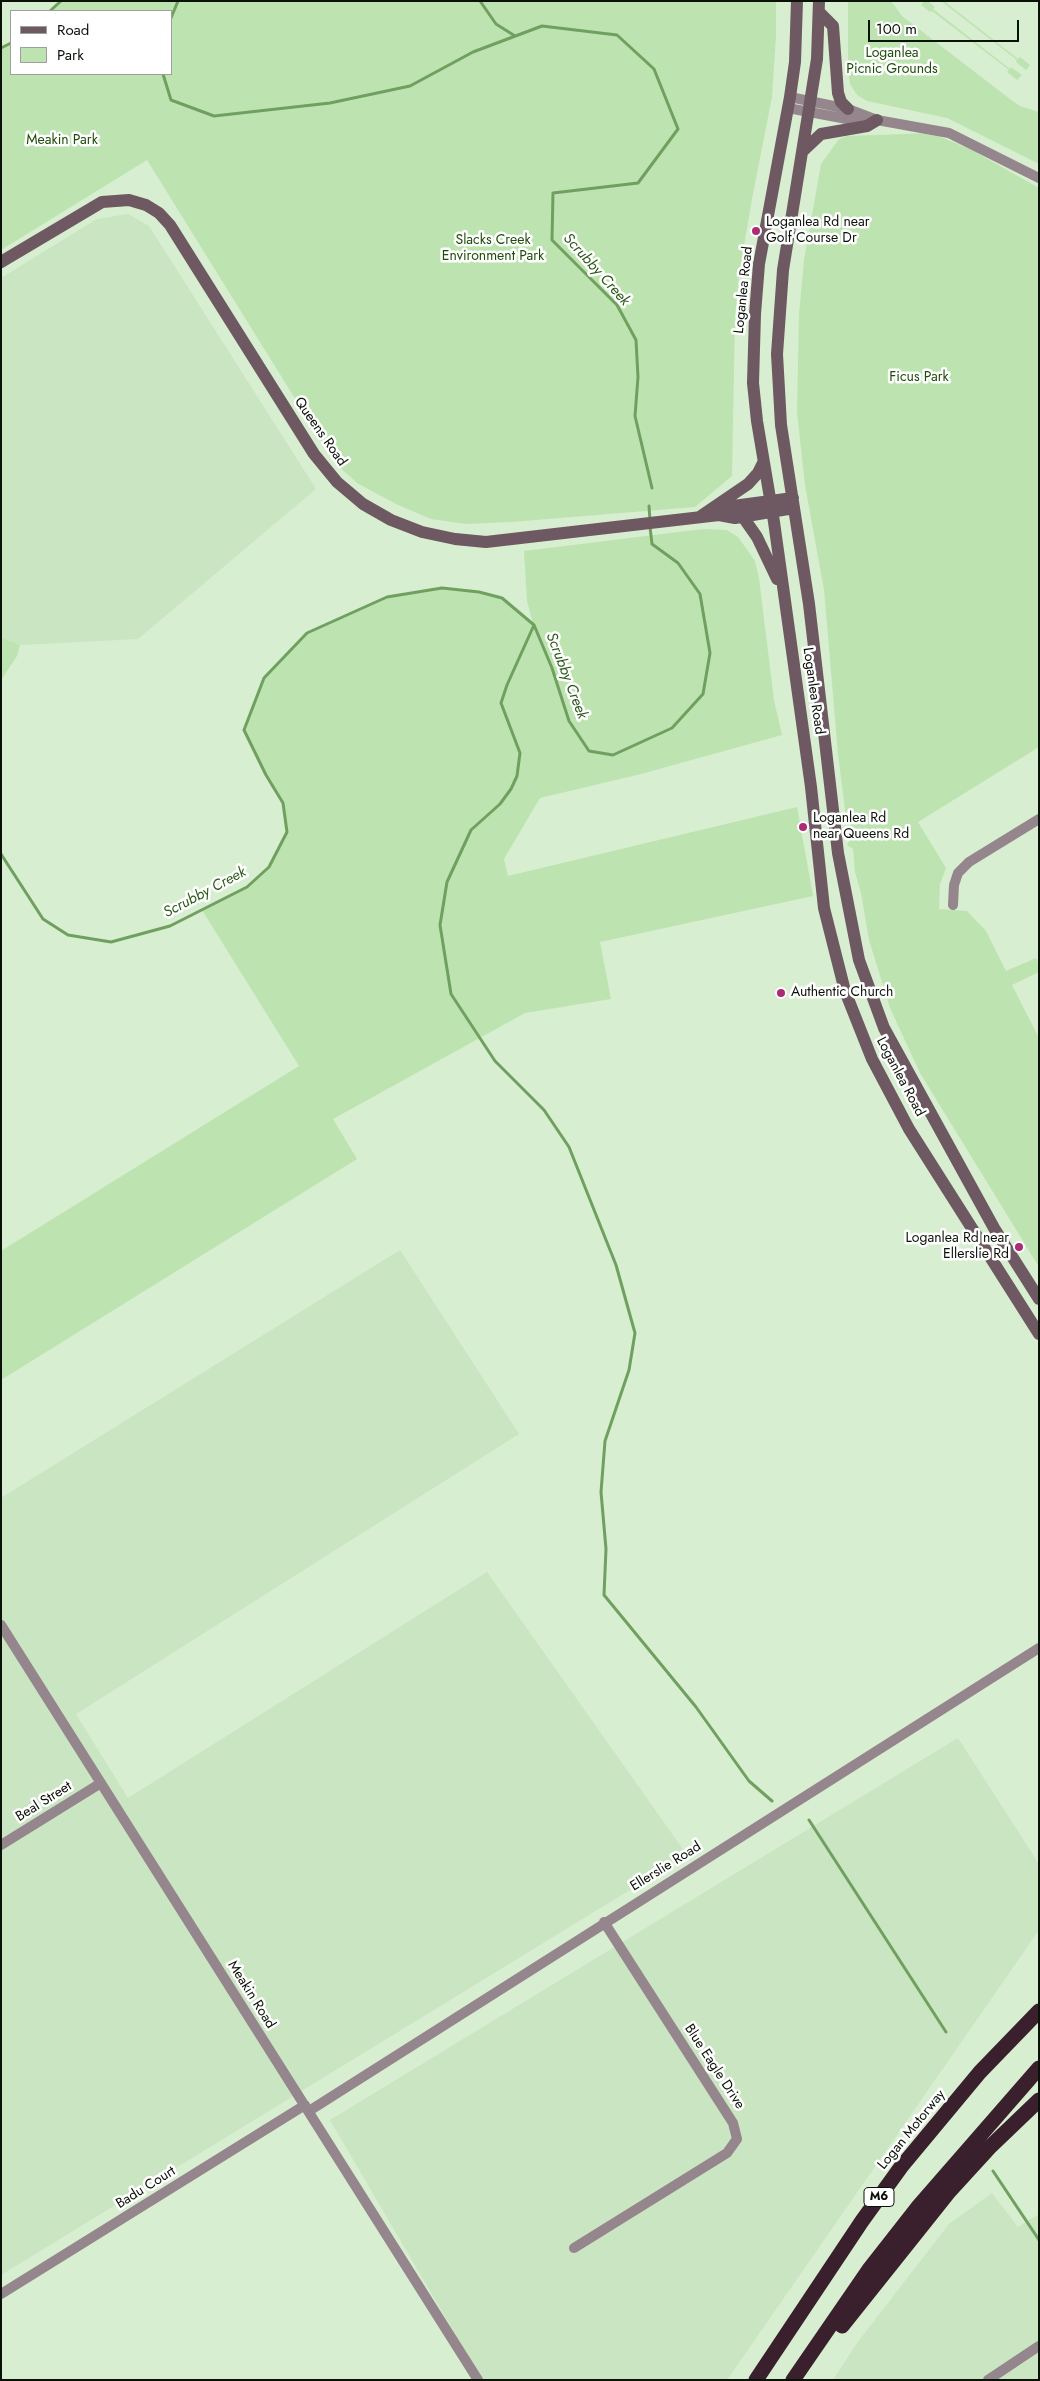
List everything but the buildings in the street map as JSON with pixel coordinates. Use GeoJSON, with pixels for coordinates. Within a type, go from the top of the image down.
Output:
{"type":"FeatureCollection","features":[{"type":"Feature","properties":{"kind":"highway","name":"Logan Motorway"},"geometry":{"type":"LineString","coordinates":[[756,2380],[901,2166],[980,2072],[1039,2010]]}},
{"type":"Feature","properties":{"kind":"highway","name":"M6"},"geometry":{"type":"LineString","coordinates":[[793,2379],[870,2268],[917,2208],[1039,2068]]}},
{"type":"Feature","properties":{"kind":"highway"},"geometry":{"type":"LineString","coordinates":[[793,2379],[827,2347],[881,2274],[948,2193],[1008,2128],[1039,2100]]}},
{"type":"Feature","properties":{"kind":"main road","name":"Loganlea Road"},"geometry":{"type":"LineString","coordinates":[[796,1],[796,46],[789,103],[760,264],[755,314],[754,383],[763,464],[811,787],[824,908],[835,958],[848,999],[872,1060],[890,1094],[1039,1334]]}},
{"type":"Feature","properties":{"kind":"main road","name":"Loganlea Road"},"geometry":{"type":"LineString","coordinates":[[819,7],[818,58],[783,270],[776,354],[781,425],[812,629],[832,812],[859,960],[884,1028],[994,1228],[1039,1299]]}},
{"type":"Feature","properties":{"kind":"main road"},"geometry":{"type":"LineString","coordinates":[[819,7],[833,26],[835,74],[838,93],[841,102],[848,110]]}},
{"type":"Feature","properties":{"kind":"main road"},"geometry":{"type":"LineString","coordinates":[[803,151],[821,134],[867,126],[872,119]]}},
{"type":"Feature","properties":{"kind":"main road","name":"Queens Road"},"geometry":{"type":"LineString","coordinates":[[1,262],[102,202],[129,200],[146,205],[159,213],[170,225],[314,454],[337,482],[363,504],[390,520],[422,532],[455,539],[486,542],[681,518],[719,515],[735,518],[743,517],[770,506]]}},
{"type":"Feature","properties":{"kind":"main road"},"geometry":{"type":"LineString","coordinates":[[699,517],[748,484],[763,464]]}},
{"type":"Feature","properties":{"kind":"main road","name":"Queens Road"},"geometry":{"type":"LineString","coordinates":[[719,515],[733,506],[770,506],[793,503]]}},
{"type":"Feature","properties":{"kind":"main road"},"geometry":{"type":"LineString","coordinates":[[743,517],[757,537],[783,593]]}},
{"type":"Feature","properties":{"kind":"street"},"geometry":{"type":"LineString","coordinates":[[789,103],[848,110],[872,119],[949,133],[1039,178]]}},
{"type":"Feature","properties":{"kind":"street"},"geometry":{"type":"LineString","coordinates":[[810,107],[852,120],[872,119]]}},
{"type":"Feature","properties":{"kind":"street"},"geometry":{"type":"LineString","coordinates":[[953,905],[954,885],[958,873],[969,862],[1039,819]]}},
{"type":"Feature","properties":{"kind":"street","name":"Meakin Road"},"geometry":{"type":"LineString","coordinates":[[1,1625],[478,2380]]}},
{"type":"Feature","properties":{"kind":"street","name":"Ellerslie Road"},"geometry":{"type":"LineString","coordinates":[[307,2108],[1039,1648]]}},
{"type":"Feature","properties":{"kind":"street","name":"Beal Street"},"geometry":{"type":"LineString","coordinates":[[1,1845],[101,1783]]}},
{"type":"Feature","properties":{"kind":"street","name":"Blue Eagle Drive"},"geometry":{"type":"LineString","coordinates":[[574,2248],[727,2153],[737,2139],[733,2123],[604,1922]]}},
{"type":"Feature","properties":{"kind":"street","name":"Badu Court"},"geometry":{"type":"LineString","coordinates":[[1,2294],[307,2108]]}},
{"type":"Feature","properties":{"kind":"street"},"geometry":{"type":"LineString","coordinates":[[988,2380],[1039,2346]]}},
{"type":"Feature","properties":{"kind":"shaded area"},"geometry":{"type":"Polygon","coordinates":[[[128,214],[149,226],[316,489],[138,639],[20,645],[1,637],[1,278],[97,219],[128,214]]]}},
{"type":"Feature","properties":{"kind":"shaded area"},"geometry":{"type":"Polygon","coordinates":[[[400,1250],[519,1434],[76,1714],[128,1798],[487,1572],[687,1855],[1,2275],[1,1498],[400,1250]]]}},
{"type":"Feature","properties":{"kind":"shaded area"},"geometry":{"type":"Polygon","coordinates":[[[958,1738],[1039,1864],[1039,1930],[727,2380],[482,2380],[330,2120],[958,1738]]]}},
{"type":"Feature","properties":{"kind":"shaded area"},"geometry":{"type":"Polygon","coordinates":[[[992,2193],[1018,2227],[1039,2214],[1039,2380],[833,2380],[857,2343],[949,2224],[992,2193]]]}},
{"type":"Feature","properties":{"kind":"green space","name":"Slacks Creek Environment Park"},"geometry":{"type":"Polygon","coordinates":[[[61,1],[776,1],[772,97],[739,275],[735,316],[732,476],[695,507],[511,522],[466,524],[431,519],[396,504],[357,483],[335,463],[147,160],[1,250],[1,48],[10,44],[10,75],[172,75],[172,10],[51,10],[61,1]]]}},
{"type":"Feature","properties":{"kind":"green space","name":"Loganlea Picnic Grounds"},"geometry":{"type":"Polygon","coordinates":[[[848,1],[891,1],[902,16],[1010,99],[1020,106],[1039,112],[1039,164],[947,118],[867,101],[857,95],[850,84],[848,70],[848,1]]]}},
{"type":"Feature","properties":{"kind":"green space"},"geometry":{"type":"Polygon","coordinates":[[[924,1],[928,1],[935,7],[933,9],[1010,69],[1011,67],[1022,75],[1017,80],[1007,72],[1009,70],[932,11],[930,12],[921,5],[924,1]]]}},
{"type":"Feature","properties":{"kind":"green space"},"geometry":{"type":"Polygon","coordinates":[[[941,1],[944,1],[1018,59],[1020,57],[1030,65],[1026,70],[1016,62],[1017,60],[941,1]]]}},
{"type":"Feature","properties":{"kind":"green space","name":"Ficus Park"},"geometry":{"type":"Polygon","coordinates":[[[931,133],[970,149],[1039,188],[1039,747],[918,822],[946,868],[940,884],[939,909],[967,911],[986,931],[1006,971],[1036,958],[1039,964],[1039,972],[1012,985],[1039,1038],[1039,1267],[920,1073],[890,1008],[869,940],[861,893],[855,872],[853,849],[847,845],[849,842],[838,754],[824,590],[805,485],[797,412],[799,314],[804,260],[821,164],[839,139],[847,136],[931,133]]]}},
{"type":"Feature","properties":{"kind":"green space"},"geometry":{"type":"Polygon","coordinates":[[[703,529],[727,530],[738,537],[755,561],[759,578],[774,700],[782,735],[641,774],[540,798],[504,859],[508,876],[797,807],[813,896],[600,942],[611,999],[525,1013],[333,1119],[357,1159],[1,1380],[1,1251],[299,1066],[202,910],[247,887],[269,867],[287,832],[283,803],[266,775],[244,730],[264,678],[307,633],[387,597],[442,588],[479,592],[502,598],[533,624],[527,601],[524,551],[703,529]]]}},
{"type":"Feature","properties":{"kind":"green space"},"geometry":{"type":"Polygon","coordinates":[[[1,637],[20,645],[17,656],[1,680],[1,637]]]}},
{"type":"Feature","properties":{"kind":"waterway","name":"Scrubby Creek"},"geometry":{"type":"LineString","coordinates":[[51,10],[61,1]]}},
{"type":"Feature","properties":{"kind":"waterway","name":"Scrubby Creek"},"geometry":{"type":"LineString","coordinates":[[172,16],[178,1]]}},
{"type":"Feature","properties":{"kind":"waterway","name":"Scrubby Creek"},"geometry":{"type":"LineString","coordinates":[[480,1],[496,24],[515,36]]}},
{"type":"Feature","properties":{"kind":"waterway","name":"Scrubby Creek"},"geometry":{"type":"LineString","coordinates":[[163,75],[171,100],[214,116],[330,103],[410,86],[473,52],[542,26],[617,35],[654,69],[678,129],[638,183],[553,193],[552,240],[617,305],[636,340],[638,377],[635,416],[652,488]]}},
{"type":"Feature","properties":{"kind":"waterway","name":"Scrubby Creek"},"geometry":{"type":"LineString","coordinates":[[1,48],[10,44]]}},
{"type":"Feature","properties":{"kind":"waterway","name":"Scrubby Creek"},"geometry":{"type":"LineString","coordinates":[[649,506],[650,521]]}},
{"type":"Feature","properties":{"kind":"waterway","name":"Scrubby Creek"},"geometry":{"type":"LineString","coordinates":[[1,854],[43,919],[68,935],[111,942],[170,926],[247,887],[269,867],[287,832],[283,803],[266,775],[244,730],[264,678],[307,633],[387,597],[442,588],[479,592],[502,598],[534,625],[552,668],[569,721],[589,751],[613,755],[672,728],[703,694],[710,653],[700,594],[678,563],[652,544],[650,527]]}},
{"type":"Feature","properties":{"kind":"waterway"},"geometry":{"type":"LineString","coordinates":[[534,625],[501,703],[520,753],[517,776],[511,789],[500,804],[471,830],[447,882],[440,925],[451,994],[495,1061],[544,1110],[569,1147],[616,1265],[635,1333],[629,1370],[605,1441],[601,1492],[606,1549],[604,1595],[696,1707],[749,1781],[772,1801]]}},
{"type":"Feature","properties":{"kind":"waterway"},"geometry":{"type":"LineString","coordinates":[[809,1820],[946,2032]]}},
{"type":"Feature","properties":{"kind":"waterway"},"geometry":{"type":"LineString","coordinates":[[993,2171],[1039,2240]]}},
{"type":"Feature","properties":{"kind":"place","name":"Loganlea Rd near Golf Course Dr"},"geometry":{"type":"Point","coordinates":[756,231]}},
{"type":"Feature","properties":{"kind":"place","name":"Loganlea Rd near Queens Rd"},"geometry":{"type":"Point","coordinates":[803,827]}},
{"type":"Feature","properties":{"kind":"place","name":"Authentic Church"},"geometry":{"type":"Point","coordinates":[781,993]}},
{"type":"Feature","properties":{"kind":"place","name":"Loganlea Rd near Ellerslie Rd"},"geometry":{"type":"Point","coordinates":[1019,1247]}},
{"type":"Feature","properties":{"kind":"park label","name":"Meakin Park"},"geometry":{"type":"Point","coordinates":[62,141]}}]}
